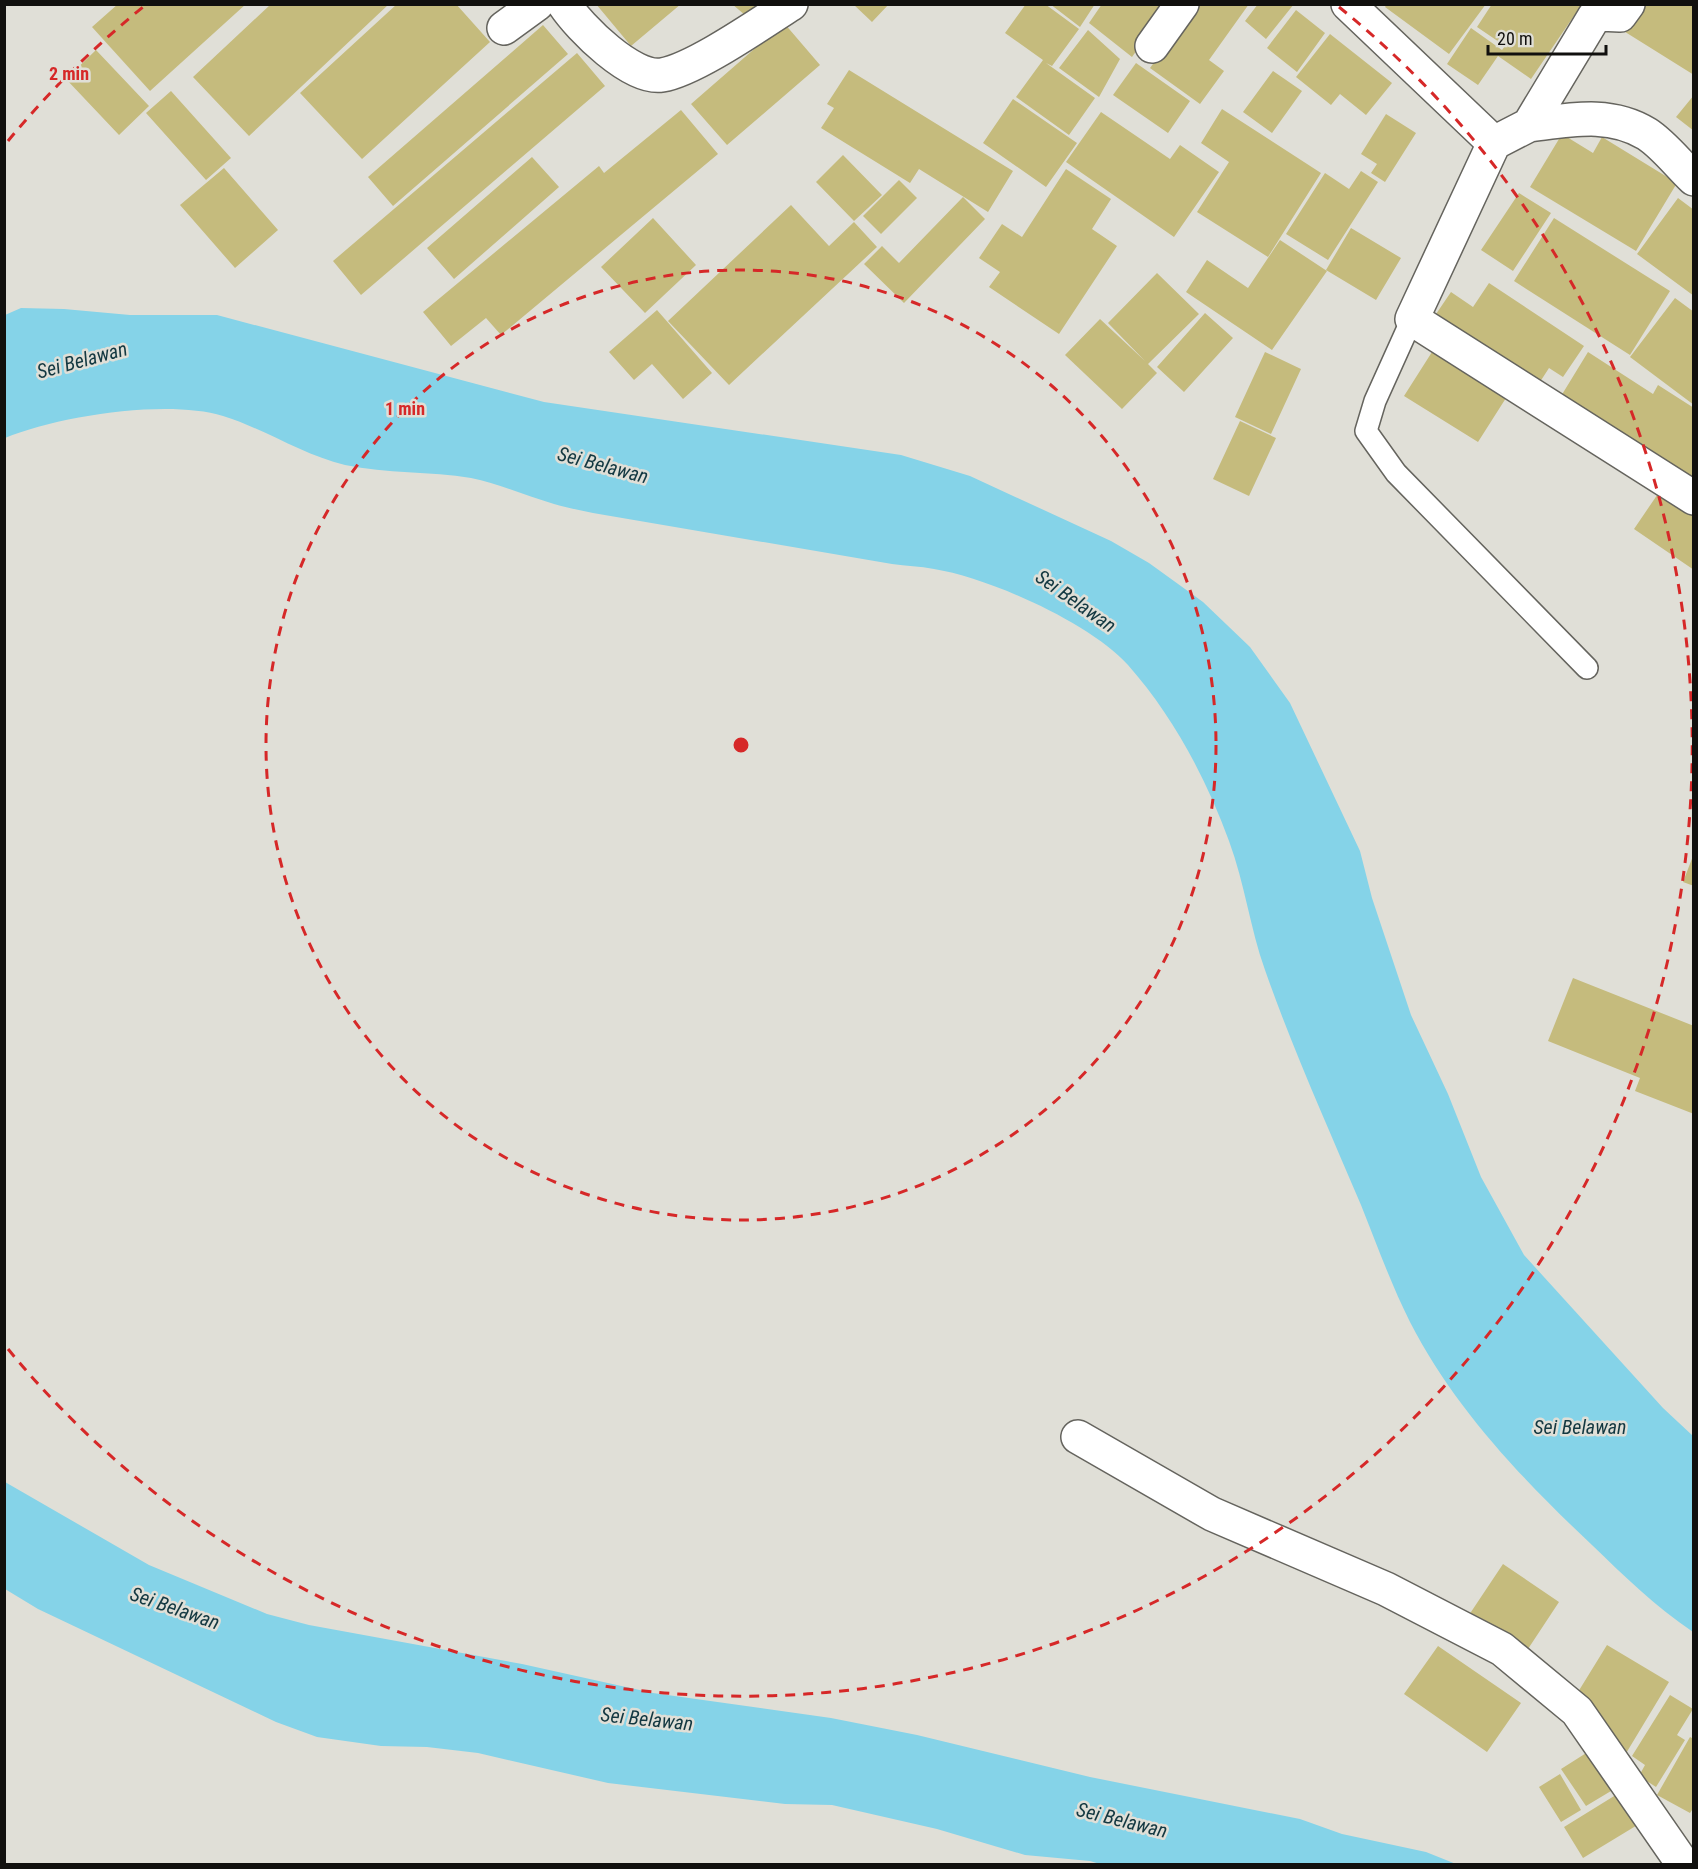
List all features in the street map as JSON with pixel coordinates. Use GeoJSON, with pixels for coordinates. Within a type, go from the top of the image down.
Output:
{"type":"FeatureCollection","features":[{"type":"Feature","properties":{"kind":"street"},"geometry":{"type":"LineString","coordinates":[[504,28],[537,4]]}},
{"type":"Feature","properties":{"kind":"street"},"geometry":{"type":"LineString","coordinates":[[564,4],[606,49],[641,73],[660,76],[681,70],[791,4]]}},
{"type":"Feature","properties":{"kind":"street"},"geometry":{"type":"LineString","coordinates":[[1152,46],[1182,4]]}},
{"type":"Feature","properties":{"kind":"street"},"geometry":{"type":"LineString","coordinates":[[1348,4],[1494,143]]}},
{"type":"Feature","properties":{"kind":"street"},"geometry":{"type":"LineString","coordinates":[[1529,125],[1594,17],[1598,14],[1620,15],[1628,4]]}},
{"type":"Feature","properties":{"kind":"street"},"geometry":{"type":"LineString","coordinates":[[1694,179],[1648,135],[1615,120],[1586,118],[1529,125],[1494,143],[1412,319],[1694,498]]}},
{"type":"Feature","properties":{"kind":"street"},"geometry":{"type":"LineString","coordinates":[[1078,1437],[1212,1514],[1386,1589],[1502,1649],[1577,1711],[1683,1864]]}},
{"type":"Feature","properties":{"kind":"lane"},"geometry":{"type":"LineString","coordinates":[[1412,319],[1375,401],[1366,431],[1396,473],[1587,668]]}},
{"type":"Feature","properties":{"kind":"water","name":"Sei Belawan"},"geometry":{"type":"Polygon","coordinates":[[[21,308],[130,315],[217,315],[544,402],[901,455],[970,476],[1111,541],[1149,563],[1203,602],[1250,647],[1290,703],[1360,851],[1372,898],[1411,1015],[1448,1094],[1481,1177],[1524,1255],[1663,1408],[1693,1436],[1693,1632],[1641,1591],[1604,1557],[1516,1469],[1469,1413],[1428,1354],[1410,1322],[1384,1264],[1287,1030],[1260,954],[1235,857],[1210,794],[1187,748],[1160,705],[1128,665],[1111,649],[1090,634],[1038,605],[1010,592],[957,574],[593,513],[471,478],[345,465],[314,455],[239,421],[200,411],[173,409],[113,412],[54,423],[5,438],[5,315],[21,308]]]}},
{"type":"Feature","properties":{"kind":"water","name":"Sei Belawan"},"geometry":{"type":"Polygon","coordinates":[[[5,1482],[149,1565],[267,1614],[309,1625],[522,1664],[653,1693],[831,1718],[917,1735],[1090,1777],[1300,1819],[1342,1834],[1426,1852],[1456,1864],[1100,1864],[1025,1855],[937,1829],[832,1805],[785,1804],[608,1783],[478,1753],[427,1747],[381,1746],[317,1737],[276,1722],[38,1609],[5,1589],[5,1482]]]}},
{"type":"Feature","properties":{"kind":"building"},"geometry":{"type":"Polygon","coordinates":[[[118,4],[246,4],[150,91],[92,27],[118,4]]]}},
{"type":"Feature","properties":{"kind":"building"},"geometry":{"type":"Polygon","coordinates":[[[271,4],[389,4],[249,136],[193,77],[271,4]]]}},
{"type":"Feature","properties":{"kind":"building"},"geometry":{"type":"Polygon","coordinates":[[[397,4],[456,4],[490,42],[362,159],[300,93],[397,4]]]}},
{"type":"Feature","properties":{"kind":"building"},"geometry":{"type":"Polygon","coordinates":[[[596,4],[681,4],[631,46],[596,4]]]}},
{"type":"Feature","properties":{"kind":"building"},"geometry":{"type":"Polygon","coordinates":[[[732,4],[768,4],[752,21],[732,4]]]}},
{"type":"Feature","properties":{"kind":"building"},"geometry":{"type":"Polygon","coordinates":[[[853,4],[889,4],[872,22],[853,4]]]}},
{"type":"Feature","properties":{"kind":"building"},"geometry":{"type":"Polygon","coordinates":[[[1026,4],[1045,4],[1079,29],[1052,66],[1046,63],[1095,98],[1069,135],[1016,97],[1043,60],[1005,33],[1026,4]]]}},
{"type":"Feature","properties":{"kind":"building"},"geometry":{"type":"Polygon","coordinates":[[[1050,4],[1095,4],[1080,27],[1050,4]]]}},
{"type":"Feature","properties":{"kind":"building"},"geometry":{"type":"Polygon","coordinates":[[[1102,4],[1170,4],[1132,57],[1089,23],[1102,4]]]}},
{"type":"Feature","properties":{"kind":"building"},"geometry":{"type":"Polygon","coordinates":[[[1197,4],[1249,4],[1209,60],[1224,71],[1200,104],[1150,68],[1197,4]]]}},
{"type":"Feature","properties":{"kind":"building"},"geometry":{"type":"Polygon","coordinates":[[[1258,4],[1294,4],[1266,39],[1245,21],[1258,4]]]}},
{"type":"Feature","properties":{"kind":"building"},"geometry":{"type":"Polygon","coordinates":[[[1387,4],[1486,4],[1449,54],[1385,7],[1387,4]]]}},
{"type":"Feature","properties":{"kind":"building"},"geometry":{"type":"Polygon","coordinates":[[[1492,4],[1582,4],[1531,79],[1498,56],[1478,85],[1447,64],[1471,28],[1502,50],[1505,46],[1477,27],[1492,4]]]}},
{"type":"Feature","properties":{"kind":"building"},"geometry":{"type":"Polygon","coordinates":[[[1639,4],[1694,4],[1694,75],[1622,30],[1639,4]]]}},
{"type":"Feature","properties":{"kind":"building"},"geometry":{"type":"Polygon","coordinates":[[[1296,10],[1325,33],[1297,72],[1267,48],[1296,10]]]}},
{"type":"Feature","properties":{"kind":"building"},"geometry":{"type":"Polygon","coordinates":[[[784,23],[820,65],[727,145],[691,104],[784,23]]]}},
{"type":"Feature","properties":{"kind":"building"},"geometry":{"type":"Polygon","coordinates":[[[543,25],[568,54],[393,206],[368,177],[543,25]]]}},
{"type":"Feature","properties":{"kind":"building"},"geometry":{"type":"Polygon","coordinates":[[[1088,30],[1120,59],[1099,97],[1059,68],[1088,30]]]}},
{"type":"Feature","properties":{"kind":"building"},"geometry":{"type":"Polygon","coordinates":[[[1330,34],[1392,83],[1366,115],[1340,94],[1331,105],[1296,77],[1330,34]]]}},
{"type":"Feature","properties":{"kind":"building"},"geometry":{"type":"Polygon","coordinates":[[[96,50],[149,106],[119,135],[66,79],[96,50]]]}},
{"type":"Feature","properties":{"kind":"building"},"geometry":{"type":"Polygon","coordinates":[[[577,53],[605,86],[361,295],[333,261],[577,53]]]}},
{"type":"Feature","properties":{"kind":"building"},"geometry":{"type":"Polygon","coordinates":[[[1136,63],[1190,101],[1168,133],[1113,95],[1136,63]]]}},
{"type":"Feature","properties":{"kind":"building"},"geometry":{"type":"Polygon","coordinates":[[[849,70],[1013,171],[988,212],[919,169],[910,183],[821,128],[834,108],[827,104],[849,70]]]}},
{"type":"Feature","properties":{"kind":"building"},"geometry":{"type":"Polygon","coordinates":[[[1273,71],[1302,91],[1272,133],[1243,112],[1273,71]]]}},
{"type":"Feature","properties":{"kind":"building"},"geometry":{"type":"Polygon","coordinates":[[[171,91],[231,158],[206,180],[146,113],[171,91]]]}},
{"type":"Feature","properties":{"kind":"building"},"geometry":{"type":"Polygon","coordinates":[[[1694,95],[1694,131],[1676,117],[1694,95]]]}},
{"type":"Feature","properties":{"kind":"building"},"geometry":{"type":"Polygon","coordinates":[[[1013,99],[1077,143],[1046,187],[983,143],[1013,99]]]}},
{"type":"Feature","properties":{"kind":"building"},"geometry":{"type":"Polygon","coordinates":[[[1222,109],[1321,173],[1268,257],[1197,212],[1229,162],[1201,143],[1222,109]]]}},
{"type":"Feature","properties":{"kind":"building"},"geometry":{"type":"Polygon","coordinates":[[[681,110],[718,154],[501,335],[486,318],[451,346],[423,312],[599,166],[604,173],[681,110]]]}},
{"type":"Feature","properties":{"kind":"building"},"geometry":{"type":"Polygon","coordinates":[[[1101,112],[1170,159],[1180,145],[1219,172],[1174,237],[1066,162],[1101,112]]]}},
{"type":"Feature","properties":{"kind":"building"},"geometry":{"type":"Polygon","coordinates":[[[1386,114],[1416,133],[1385,182],[1371,173],[1377,164],[1361,154],[1386,114]]]}},
{"type":"Feature","properties":{"kind":"building"},"geometry":{"type":"Polygon","coordinates":[[[1562,134],[1593,153],[1602,137],[1677,183],[1636,251],[1530,187],[1562,134]]]}},
{"type":"Feature","properties":{"kind":"building"},"geometry":{"type":"Polygon","coordinates":[[[843,155],[882,195],[854,221],[816,182],[843,155]]]}},
{"type":"Feature","properties":{"kind":"building"},"geometry":{"type":"Polygon","coordinates":[[[532,157],[559,187],[454,279],[427,248],[532,157]]]}},
{"type":"Feature","properties":{"kind":"building"},"geometry":{"type":"Polygon","coordinates":[[[224,168],[278,230],[235,268],[180,205],[224,168]]]}},
{"type":"Feature","properties":{"kind":"building"},"geometry":{"type":"Polygon","coordinates":[[[1066,169],[1111,199],[1092,229],[1117,246],[1059,334],[989,287],[1000,272],[979,258],[1002,224],[1022,237],[1066,169]]]}},
{"type":"Feature","properties":{"kind":"building"},"geometry":{"type":"Polygon","coordinates":[[[1361,171],[1378,182],[1328,260],[1286,234],[1325,173],[1349,189],[1361,171]]]}},
{"type":"Feature","properties":{"kind":"building"},"geometry":{"type":"Polygon","coordinates":[[[899,180],[917,198],[881,234],[863,216],[899,180]]]}},
{"type":"Feature","properties":{"kind":"building"},"geometry":{"type":"Polygon","coordinates":[[[1519,193],[1551,213],[1513,271],[1481,250],[1519,193]]]}},
{"type":"Feature","properties":{"kind":"building"},"geometry":{"type":"Polygon","coordinates":[[[963,197],[985,219],[904,303],[864,264],[882,246],[899,263],[963,197]]]}},
{"type":"Feature","properties":{"kind":"building"},"geometry":{"type":"Polygon","coordinates":[[[1678,198],[1694,210],[1694,296],[1637,254],[1678,198]]]}},
{"type":"Feature","properties":{"kind":"building"},"geometry":{"type":"Polygon","coordinates":[[[791,205],[829,246],[854,222],[877,247],[729,385],[668,321],[791,205]]]}},
{"type":"Feature","properties":{"kind":"building"},"geometry":{"type":"Polygon","coordinates":[[[653,218],[696,265],[645,313],[601,267],[653,218]]]}},
{"type":"Feature","properties":{"kind":"building"},"geometry":{"type":"Polygon","coordinates":[[[1554,218],[1670,291],[1630,355],[1514,281],[1554,218]]]}},
{"type":"Feature","properties":{"kind":"building"},"geometry":{"type":"Polygon","coordinates":[[[1351,228],[1401,258],[1376,300],[1326,270],[1351,228]]]}},
{"type":"Feature","properties":{"kind":"building"},"geometry":{"type":"Polygon","coordinates":[[[1280,240],[1327,271],[1272,350],[1186,292],[1207,260],[1248,288],[1280,240]]]}},
{"type":"Feature","properties":{"kind":"building"},"geometry":{"type":"Polygon","coordinates":[[[1157,273],[1199,314],[1148,364],[1157,373],[1122,409],[1065,355],[1100,319],[1145,361],[1108,323],[1157,273]]]}},
{"type":"Feature","properties":{"kind":"building"},"geometry":{"type":"Polygon","coordinates":[[[1489,283],[1584,346],[1563,377],[1549,368],[1538,385],[1434,317],[1451,292],[1473,307],[1489,283]]]}},
{"type":"Feature","properties":{"kind":"building"},"geometry":{"type":"Polygon","coordinates":[[[1675,298],[1694,312],[1694,405],[1630,357],[1675,298]]]}},
{"type":"Feature","properties":{"kind":"building"},"geometry":{"type":"Polygon","coordinates":[[[657,310],[712,373],[683,399],[652,364],[634,380],[609,352],[657,310]]]}},
{"type":"Feature","properties":{"kind":"building"},"geometry":{"type":"Polygon","coordinates":[[[1205,313],[1233,338],[1184,392],[1157,367],[1205,313]]]}},
{"type":"Feature","properties":{"kind":"building"},"geometry":{"type":"Polygon","coordinates":[[[1265,352],[1301,369],[1271,434],[1235,417],[1265,352]]]}},
{"type":"Feature","properties":{"kind":"building"},"geometry":{"type":"Polygon","coordinates":[[[1432,352],[1506,398],[1478,442],[1404,396],[1432,352]]]}},
{"type":"Feature","properties":{"kind":"building"},"geometry":{"type":"Polygon","coordinates":[[[1588,352],[1653,394],[1658,385],[1694,408],[1694,486],[1558,401],[1588,352]]]}},
{"type":"Feature","properties":{"kind":"building"},"geometry":{"type":"Polygon","coordinates":[[[1240,421],[1276,438],[1249,496],[1213,479],[1240,421]]]}},
{"type":"Feature","properties":{"kind":"building"},"geometry":{"type":"Polygon","coordinates":[[[1666,482],[1694,516],[1694,570],[1634,529],[1666,482]]]}},
{"type":"Feature","properties":{"kind":"building"},"geometry":{"type":"Polygon","coordinates":[[[1694,856],[1694,886],[1683,882],[1694,856]]]}},
{"type":"Feature","properties":{"kind":"building"},"geometry":{"type":"Polygon","coordinates":[[[1573,978],[1694,1026],[1694,1114],[1635,1091],[1640,1078],[1548,1041],[1573,978]]]}},
{"type":"Feature","properties":{"kind":"building"},"geometry":{"type":"Polygon","coordinates":[[[1503,1564],[1559,1602],[1526,1652],[1469,1615],[1503,1564]]]}},
{"type":"Feature","properties":{"kind":"building"},"geometry":{"type":"Polygon","coordinates":[[[1607,1645],[1669,1682],[1625,1755],[1604,1742],[1612,1730],[1570,1705],[1607,1645]]]}},
{"type":"Feature","properties":{"kind":"building"},"geometry":{"type":"Polygon","coordinates":[[[1438,1646],[1521,1703],[1487,1752],[1404,1694],[1438,1646]]]}},
{"type":"Feature","properties":{"kind":"building"},"geometry":{"type":"Polygon","coordinates":[[[1670,1695],[1693,1709],[1677,1735],[1685,1740],[1656,1787],[1639,1776],[1645,1765],[1632,1756],[1670,1695]]]}},
{"type":"Feature","properties":{"kind":"building"},"geometry":{"type":"Polygon","coordinates":[[[1690,1737],[1694,1739],[1694,1807],[1690,1813],[1657,1795],[1690,1737]]]}},
{"type":"Feature","properties":{"kind":"building"},"geometry":{"type":"Polygon","coordinates":[[[1591,1750],[1616,1788],[1586,1806],[1561,1769],[1591,1750]]]}},
{"type":"Feature","properties":{"kind":"building"},"geometry":{"type":"Polygon","coordinates":[[[1560,1774],[1581,1810],[1561,1822],[1539,1787],[1560,1774]]]}},
{"type":"Feature","properties":{"kind":"building"},"geometry":{"type":"Polygon","coordinates":[[[1619,1793],[1639,1824],[1583,1858],[1564,1827],[1619,1793]]]}}]}
